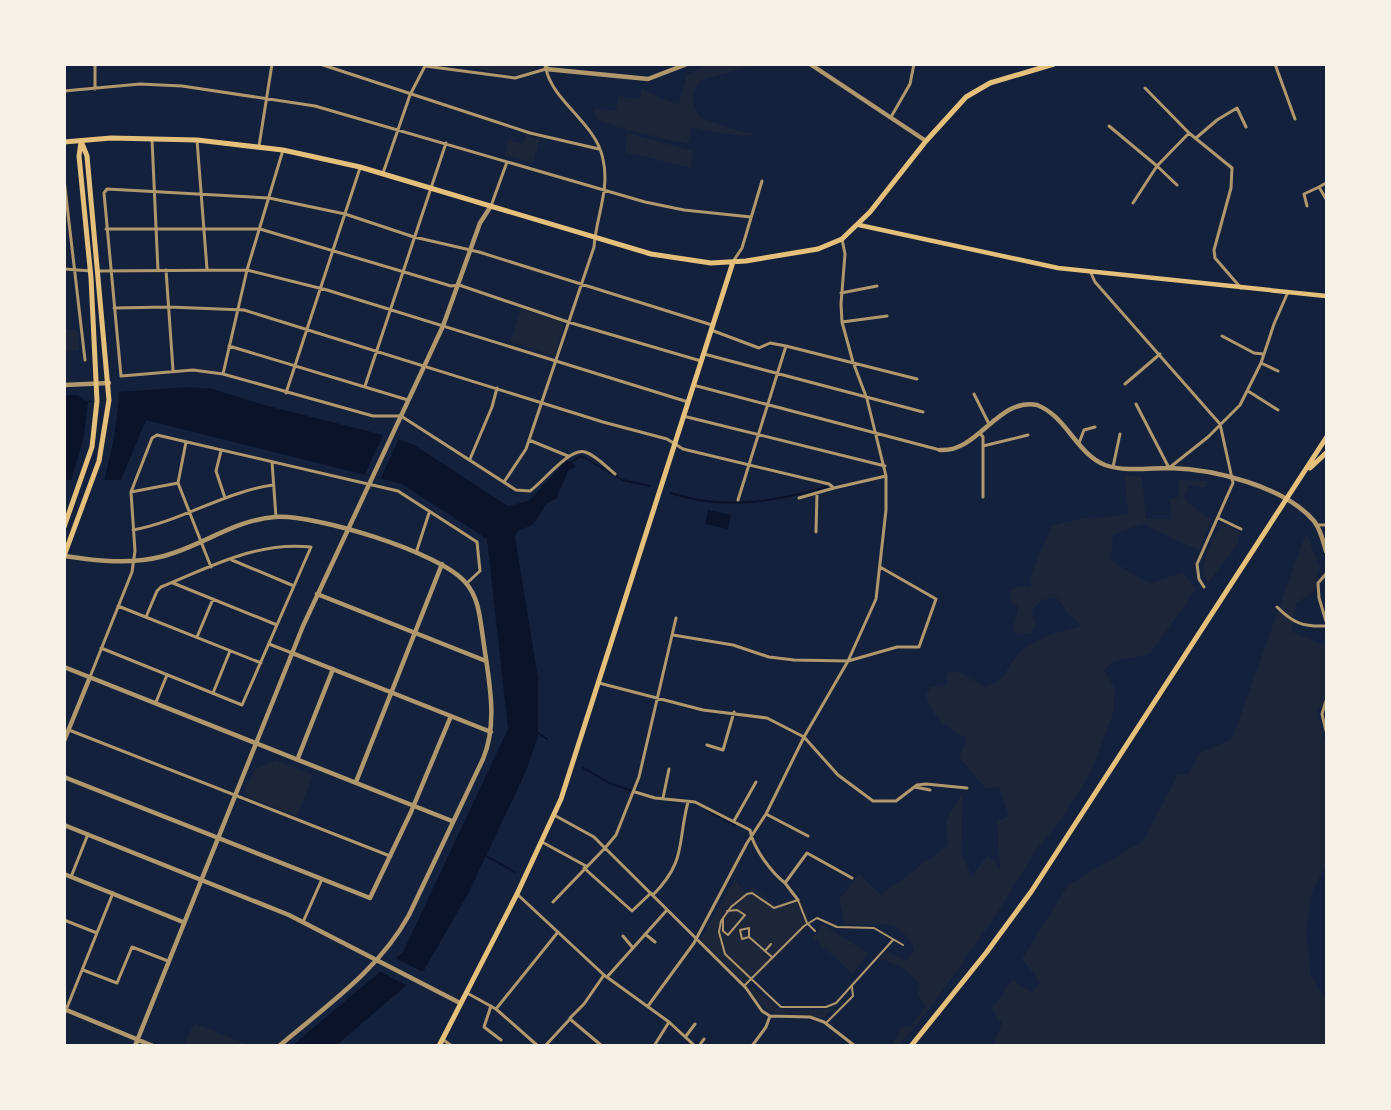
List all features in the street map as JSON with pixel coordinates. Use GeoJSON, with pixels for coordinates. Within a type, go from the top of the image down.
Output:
{"type":"FeatureCollection","features":[{"type":"Feature","properties":{"kind":"main road"},"geometry":{"type":"LineString","coordinates":[[64,142],[197,140],[283,150],[360,166],[595,238],[676,259],[733,262],[818,249],[842,240],[859,225],[954,108],[980,88],[1004,78],[1054,64]]}},
{"type":"Feature","properties":{"kind":"main road"},"geometry":{"type":"LineString","coordinates":[[64,527],[82,481],[94,438],[98,384],[79,161],[81,141]]}},
{"type":"Feature","properties":{"kind":"main road"},"geometry":{"type":"LineString","coordinates":[[64,556],[93,481],[104,438],[109,400],[87,156],[81,141]]}},
{"type":"Feature","properties":{"kind":"main road"},"geometry":{"type":"LineString","coordinates":[[859,225],[1022,261],[1090,273],[1326,296]]}},
{"type":"Feature","properties":{"kind":"main road"},"geometry":{"type":"LineString","coordinates":[[439,1046],[517,894],[554,815],[599,682],[733,262]]}},
{"type":"Feature","properties":{"kind":"main road"},"geometry":{"type":"LineString","coordinates":[[911,1046],[1012,919],[1306,473],[1326,438]]}},
{"type":"Feature","properties":{"kind":"main road"},"geometry":{"type":"LineString","coordinates":[[1306,473],[1326,453]]}},
{"type":"Feature","properties":{"kind":"street"},"geometry":{"type":"LineString","coordinates":[[95,64],[95,89]]}},
{"type":"Feature","properties":{"kind":"street"},"geometry":{"type":"LineString","coordinates":[[259,146],[272,64]]}},
{"type":"Feature","properties":{"kind":"street"},"geometry":{"type":"LineString","coordinates":[[320,64],[530,133],[599,149]]}},
{"type":"Feature","properties":{"kind":"street"},"geometry":{"type":"LineString","coordinates":[[383,173],[410,95],[425,65],[515,78],[546,67],[648,78],[687,64]]}},
{"type":"Feature","properties":{"kind":"street"},"geometry":{"type":"LineString","coordinates":[[810,64],[926,141]]}},
{"type":"Feature","properties":{"kind":"street"},"geometry":{"type":"LineString","coordinates":[[891,117],[910,84],[914,64]]}},
{"type":"Feature","properties":{"kind":"street"},"geometry":{"type":"LineString","coordinates":[[1275,64],[1295,119]]}},
{"type":"Feature","properties":{"kind":"street"},"geometry":{"type":"LineString","coordinates":[[503,483],[529,440],[543,402],[582,285],[605,190],[604,165],[599,149],[576,112],[550,84],[546,67]]}},
{"type":"Feature","properties":{"kind":"street"},"geometry":{"type":"LineString","coordinates":[[64,91],[140,84],[182,86],[315,106],[673,208],[751,216]]}},
{"type":"Feature","properties":{"kind":"street"},"geometry":{"type":"LineString","coordinates":[[1145,88],[1190,133],[1232,168],[1231,188],[1214,250],[1215,258],[1241,288]]}},
{"type":"Feature","properties":{"kind":"street"},"geometry":{"type":"LineString","coordinates":[[1196,138],[1216,120],[1237,108],[1246,127]]}},
{"type":"Feature","properties":{"kind":"street"},"geometry":{"type":"LineString","coordinates":[[1109,126],[1177,184]]}},
{"type":"Feature","properties":{"kind":"street"},"geometry":{"type":"LineString","coordinates":[[1133,203],[1157,166],[1190,133]]}},
{"type":"Feature","properties":{"kind":"street"},"geometry":{"type":"LineString","coordinates":[[152,139],[158,271]]}},
{"type":"Feature","properties":{"kind":"street"},"geometry":{"type":"LineString","coordinates":[[197,140],[207,269]]}},
{"type":"Feature","properties":{"kind":"street"},"geometry":{"type":"LineString","coordinates":[[365,386],[446,143]]}},
{"type":"Feature","properties":{"kind":"street"},"geometry":{"type":"LineString","coordinates":[[223,374],[247,270],[283,150]]}},
{"type":"Feature","properties":{"kind":"street"},"geometry":{"type":"LineString","coordinates":[[135,1046],[292,652],[443,326],[480,223],[491,206],[507,162]]}},
{"type":"Feature","properties":{"kind":"street"},"geometry":{"type":"LineString","coordinates":[[286,393],[360,166]]}},
{"type":"Feature","properties":{"kind":"street"},"geometry":{"type":"LineString","coordinates":[[64,179],[85,360]]}},
{"type":"Feature","properties":{"kind":"street"},"geometry":{"type":"LineString","coordinates":[[733,262],[742,248],[762,180]]}},
{"type":"Feature","properties":{"kind":"street"},"geometry":{"type":"LineString","coordinates":[[1307,206],[1304,194],[1326,183]]}},
{"type":"Feature","properties":{"kind":"street"},"geometry":{"type":"LineString","coordinates":[[1319,187],[1326,199]]}},
{"type":"Feature","properties":{"kind":"street"},"geometry":{"type":"LineString","coordinates":[[615,474],[586,452],[578,451],[568,456],[530,491],[516,490],[401,416],[373,416],[223,374],[173,370],[121,376],[104,193],[107,189],[200,192],[269,198],[345,214],[414,237],[471,250],[582,285],[711,328],[759,348],[770,343],[786,346],[917,379]]}},
{"type":"Feature","properties":{"kind":"street"},"geometry":{"type":"LineString","coordinates":[[64,214],[69,214]]}},
{"type":"Feature","properties":{"kind":"street"},"geometry":{"type":"LineString","coordinates":[[106,229],[203,231],[260,229],[451,286],[459,285],[568,322],[701,361]]}},
{"type":"Feature","properties":{"kind":"street"},"geometry":{"type":"LineString","coordinates":[[648,1006],[696,938],[766,814],[804,737],[848,661],[876,598],[886,510],[886,476],[867,399],[853,363],[842,322],[841,293],[845,254],[842,240]]}},
{"type":"Feature","properties":{"kind":"street"},"geometry":{"type":"LineString","coordinates":[[64,269],[99,272],[247,270],[320,289],[688,402]]}},
{"type":"Feature","properties":{"kind":"street"},"geometry":{"type":"LineString","coordinates":[[166,270],[173,370]]}},
{"type":"Feature","properties":{"kind":"street"},"geometry":{"type":"LineString","coordinates":[[1090,273],[1095,282],[1221,424],[1233,478],[1197,564],[1199,579],[1204,587]]}},
{"type":"Feature","properties":{"kind":"street"},"geometry":{"type":"LineString","coordinates":[[841,293],[877,286]]}},
{"type":"Feature","properties":{"kind":"street"},"geometry":{"type":"LineString","coordinates":[[1169,468],[1240,405],[1261,363],[1288,292]]}},
{"type":"Feature","properties":{"kind":"street"},"geometry":{"type":"LineString","coordinates":[[114,308],[237,309],[377,350],[603,422],[667,439],[683,448],[829,484],[834,488]]}},
{"type":"Feature","properties":{"kind":"street"},"geometry":{"type":"LineString","coordinates":[[842,322],[887,316]]}},
{"type":"Feature","properties":{"kind":"street"},"geometry":{"type":"LineString","coordinates":[[1222,336],[1254,353],[1263,354]]}},
{"type":"Feature","properties":{"kind":"street"},"geometry":{"type":"LineString","coordinates":[[229,346],[408,400]]}},
{"type":"Feature","properties":{"kind":"street"},"geometry":{"type":"LineString","coordinates":[[738,500],[779,375],[786,346]]}},
{"type":"Feature","properties":{"kind":"street"},"geometry":{"type":"LineString","coordinates":[[703,354],[923,412]]}},
{"type":"Feature","properties":{"kind":"street"},"geometry":{"type":"LineString","coordinates":[[1125,384],[1160,354]]}},
{"type":"Feature","properties":{"kind":"street"},"geometry":{"type":"LineString","coordinates":[[1261,363],[1278,371]]}},
{"type":"Feature","properties":{"kind":"street"},"geometry":{"type":"LineString","coordinates":[[64,386],[109,383]]}},
{"type":"Feature","properties":{"kind":"street"},"geometry":{"type":"LineString","coordinates":[[693,385],[940,450],[959,447],[1013,408],[1037,405],[1060,423],[1078,445],[1100,462],[1113,467],[1193,470],[1233,478],[1287,501],[1316,525],[1326,551]]}},
{"type":"Feature","properties":{"kind":"street"},"geometry":{"type":"LineString","coordinates":[[470,459],[492,407],[497,388]]}},
{"type":"Feature","properties":{"kind":"street"},"geometry":{"type":"LineString","coordinates":[[1248,391],[1278,410]]}},
{"type":"Feature","properties":{"kind":"street"},"geometry":{"type":"LineString","coordinates":[[974,394],[990,425]]}},
{"type":"Feature","properties":{"kind":"street"},"geometry":{"type":"LineString","coordinates":[[1136,404],[1169,468]]}},
{"type":"Feature","properties":{"kind":"street"},"geometry":{"type":"LineString","coordinates":[[684,416],[885,466]]}},
{"type":"Feature","properties":{"kind":"street"},"geometry":{"type":"LineString","coordinates":[[1078,445],[1084,430],[1095,427]]}},
{"type":"Feature","properties":{"kind":"street"},"geometry":{"type":"LineString","coordinates":[[981,433],[983,497]]}},
{"type":"Feature","properties":{"kind":"street"},"geometry":{"type":"LineString","coordinates":[[1113,467],[1120,434]]}},
{"type":"Feature","properties":{"kind":"street"},"geometry":{"type":"LineString","coordinates":[[64,741],[134,561],[131,492],[152,438],[157,435],[398,491],[477,542],[480,571],[466,583]]}},
{"type":"Feature","properties":{"kind":"street"},"geometry":{"type":"LineString","coordinates":[[983,446],[1028,435]]}},
{"type":"Feature","properties":{"kind":"street"},"geometry":{"type":"LineString","coordinates":[[529,440],[568,456]]}},
{"type":"Feature","properties":{"kind":"street"},"geometry":{"type":"LineString","coordinates":[[186,442],[178,483],[211,567]]}},
{"type":"Feature","properties":{"kind":"street"},"geometry":{"type":"LineString","coordinates":[[221,451],[216,471],[225,498]]}},
{"type":"Feature","properties":{"kind":"street"},"geometry":{"type":"LineString","coordinates":[[272,462],[276,517]]}},
{"type":"Feature","properties":{"kind":"street"},"geometry":{"type":"LineString","coordinates":[[799,498],[886,476]]}},
{"type":"Feature","properties":{"kind":"street"},"geometry":{"type":"LineString","coordinates":[[131,492],[178,483]]}},
{"type":"Feature","properties":{"kind":"street"},"geometry":{"type":"LineString","coordinates":[[133,530],[155,526],[249,489],[273,485]]}},
{"type":"Feature","properties":{"kind":"street"},"geometry":{"type":"LineString","coordinates":[[816,532],[817,493]]}},
{"type":"Feature","properties":{"kind":"street"},"geometry":{"type":"LineString","coordinates":[[416,553],[429,513]]}},
{"type":"Feature","properties":{"kind":"street"},"geometry":{"type":"LineString","coordinates":[[64,556],[113,562],[134,561],[165,556],[256,519],[276,517],[316,520],[416,553],[442,564],[466,583],[478,606],[486,661],[491,732],[483,759],[409,915],[378,960],[279,1046]]}},
{"type":"Feature","properties":{"kind":"street"},"geometry":{"type":"LineString","coordinates":[[1218,518],[1241,529]]}},
{"type":"Feature","properties":{"kind":"street"},"geometry":{"type":"LineString","coordinates":[[1316,525],[1326,525]]}},
{"type":"Feature","properties":{"kind":"street"},"geometry":{"type":"LineString","coordinates":[[101,648],[242,705],[311,547],[286,544],[260,548],[171,583],[156,591],[146,617]]}},
{"type":"Feature","properties":{"kind":"street"},"geometry":{"type":"LineString","coordinates":[[231,559],[294,586]]}},
{"type":"Feature","properties":{"kind":"street"},"geometry":{"type":"LineString","coordinates":[[356,782],[442,564]]}},
{"type":"Feature","properties":{"kind":"street"},"geometry":{"type":"LineString","coordinates":[[672,635],[733,645],[769,657],[848,661],[897,647],[919,647],[936,599],[880,567]]}},
{"type":"Feature","properties":{"kind":"street"},"geometry":{"type":"LineString","coordinates":[[1326,574],[1318,584],[1326,621]]}},
{"type":"Feature","properties":{"kind":"street"},"geometry":{"type":"LineString","coordinates":[[171,583],[277,626]]}},
{"type":"Feature","properties":{"kind":"street"},"geometry":{"type":"LineString","coordinates":[[317,594],[486,661]]}},
{"type":"Feature","properties":{"kind":"street"},"geometry":{"type":"LineString","coordinates":[[196,637],[213,599]]}},
{"type":"Feature","properties":{"kind":"street"},"geometry":{"type":"LineString","coordinates":[[118,606],[261,663]]}},
{"type":"Feature","properties":{"kind":"street"},"geometry":{"type":"LineString","coordinates":[[1277,607],[1293,623],[1311,627],[1326,626]]}},
{"type":"Feature","properties":{"kind":"street"},"geometry":{"type":"LineString","coordinates":[[553,902],[616,835],[634,792],[652,726],[656,698],[676,618]]}},
{"type":"Feature","properties":{"kind":"street"},"geometry":{"type":"LineString","coordinates":[[269,644],[491,732]]}},
{"type":"Feature","properties":{"kind":"street"},"geometry":{"type":"LineString","coordinates":[[213,693],[230,651]]}},
{"type":"Feature","properties":{"kind":"street"},"geometry":{"type":"LineString","coordinates":[[64,667],[452,821]]}},
{"type":"Feature","properties":{"kind":"street"},"geometry":{"type":"LineString","coordinates":[[298,758],[333,669]]}},
{"type":"Feature","properties":{"kind":"street"},"geometry":{"type":"LineString","coordinates":[[156,702],[167,675]]}},
{"type":"Feature","properties":{"kind":"street"},"geometry":{"type":"LineString","coordinates":[[599,682],[703,710],[734,712],[767,718],[804,737],[838,775],[873,801],[896,801],[915,787],[926,784],[967,788]]}},
{"type":"Feature","properties":{"kind":"street"},"geometry":{"type":"LineString","coordinates":[[1326,700],[1322,714],[1326,731]]}},
{"type":"Feature","properties":{"kind":"street"},"geometry":{"type":"LineString","coordinates":[[706,745],[723,750],[734,712]]}},
{"type":"Feature","properties":{"kind":"street"},"geometry":{"type":"LineString","coordinates":[[64,777],[370,898],[414,804],[451,716]]}},
{"type":"Feature","properties":{"kind":"street"},"geometry":{"type":"LineString","coordinates":[[69,730],[390,856]]}},
{"type":"Feature","properties":{"kind":"street"},"geometry":{"type":"LineString","coordinates":[[663,798],[669,769]]}},
{"type":"Feature","properties":{"kind":"street"},"geometry":{"type":"LineString","coordinates":[[734,821],[756,782]]}},
{"type":"Feature","properties":{"kind":"street"},"geometry":{"type":"LineString","coordinates":[[915,787],[930,790]]}},
{"type":"Feature","properties":{"kind":"street"},"geometry":{"type":"LineString","coordinates":[[634,792],[688,801],[750,830],[751,839],[771,869],[798,900],[807,923],[815,931]]}},
{"type":"Feature","properties":{"kind":"street"},"geometry":{"type":"LineString","coordinates":[[542,842],[585,867],[632,911],[668,879],[680,858],[681,828],[688,801]]}},
{"type":"Feature","properties":{"kind":"street"},"geometry":{"type":"LineString","coordinates":[[766,814],[808,836]]}},
{"type":"Feature","properties":{"kind":"street"},"geometry":{"type":"LineString","coordinates":[[554,815],[594,837],[744,986],[762,1011],[770,1016],[810,1017],[826,1023],[855,1046]]}},
{"type":"Feature","properties":{"kind":"street"},"geometry":{"type":"LineString","coordinates":[[64,825],[303,922],[460,1003]]}},
{"type":"Feature","properties":{"kind":"street"},"geometry":{"type":"LineString","coordinates":[[71,877],[88,834]]}},
{"type":"Feature","properties":{"kind":"street"},"geometry":{"type":"LineString","coordinates":[[785,883],[807,853],[852,878]]}},
{"type":"Feature","properties":{"kind":"street"},"geometry":{"type":"LineString","coordinates":[[64,874],[183,922]]}},
{"type":"Feature","properties":{"kind":"street"},"geometry":{"type":"LineString","coordinates":[[303,922],[322,879]]}},
{"type":"Feature","properties":{"kind":"street"},"geometry":{"type":"LineString","coordinates":[[113,893],[65,1011],[138,1038],[153,1046]]}},
{"type":"Feature","properties":{"kind":"street"},"geometry":{"type":"LineString","coordinates":[[798,900],[774,908],[749,893],[727,911],[719,932],[725,954],[775,1004],[787,1009],[829,1007],[852,986],[892,940]]}},
{"type":"Feature","properties":{"kind":"street"},"geometry":{"type":"LineString","coordinates":[[517,894],[605,976],[648,1006],[697,1046],[704,1039]]}},
{"type":"Feature","properties":{"kind":"street"},"geometry":{"type":"LineString","coordinates":[[545,1046],[584,1004],[605,976],[667,910]]}},
{"type":"Feature","properties":{"kind":"street"},"geometry":{"type":"LineString","coordinates":[[723,917],[723,931],[728,935],[745,915],[737,910],[727,911]]}},
{"type":"Feature","properties":{"kind":"street"},"geometry":{"type":"LineString","coordinates":[[744,986],[807,923],[819,917],[837,927],[870,927],[883,932],[892,940],[903,945]]}},
{"type":"Feature","properties":{"kind":"street"},"geometry":{"type":"LineString","coordinates":[[64,920],[97,933]]}},
{"type":"Feature","properties":{"kind":"street"},"geometry":{"type":"LineString","coordinates":[[749,937],[742,939],[740,930],[749,928],[749,937],[772,957]]}},
{"type":"Feature","properties":{"kind":"street"},"geometry":{"type":"LineString","coordinates":[[496,1009],[558,932]]}},
{"type":"Feature","properties":{"kind":"street"},"geometry":{"type":"LineString","coordinates":[[645,934],[655,942]]}},
{"type":"Feature","properties":{"kind":"street"},"geometry":{"type":"LineString","coordinates":[[623,936],[633,948]]}},
{"type":"Feature","properties":{"kind":"street"},"geometry":{"type":"LineString","coordinates":[[765,951],[771,944]]}},
{"type":"Feature","properties":{"kind":"street"},"geometry":{"type":"LineString","coordinates":[[83,970],[117,983],[132,947],[168,961]]}},
{"type":"Feature","properties":{"kind":"street"},"geometry":{"type":"LineString","coordinates":[[718,961],[725,954]]}},
{"type":"Feature","properties":{"kind":"street"},"geometry":{"type":"LineString","coordinates":[[826,1023],[853,996],[852,986]]}},
{"type":"Feature","properties":{"kind":"street"},"geometry":{"type":"LineString","coordinates":[[466,992],[496,1009],[538,1046]]}},
{"type":"Feature","properties":{"kind":"street"},"geometry":{"type":"LineString","coordinates":[[491,1006],[484,1027],[501,1040]]}},
{"type":"Feature","properties":{"kind":"street"},"geometry":{"type":"LineString","coordinates":[[752,1046],[766,1027],[770,1016]]}},
{"type":"Feature","properties":{"kind":"street"},"geometry":{"type":"LineString","coordinates":[[570,1018],[602,1046]]}},
{"type":"Feature","properties":{"kind":"street"},"geometry":{"type":"LineString","coordinates":[[654,1046],[669,1022]]}},
{"type":"Feature","properties":{"kind":"street"},"geometry":{"type":"LineString","coordinates":[[686,1036],[696,1024]]}},
{"type":"Feature","properties":{"kind":"street"},"geometry":{"type":"LineString","coordinates":[[442,1039],[452,1046]]}},
{"type":"Feature","properties":{"kind":"shaded area"},"geometry":{"type":"Polygon","coordinates":[[[457,65],[537,65],[530,72],[515,75],[457,65]]]}},
{"type":"Feature","properties":{"kind":"shaded area"},"geometry":{"type":"Polygon","coordinates":[[[708,65],[755,65],[701,80],[693,92],[694,106],[700,118],[752,134],[751,136],[723,134],[692,127],[688,144],[623,129],[597,119],[594,109],[616,111],[618,96],[641,99],[641,89],[678,105],[687,75],[708,65]]]}},
{"type":"Feature","properties":{"kind":"shaded area"},"geometry":{"type":"Polygon","coordinates":[[[627,133],[693,151],[691,168],[625,152],[627,133]]]}},
{"type":"Feature","properties":{"kind":"shaded area"},"geometry":{"type":"Polygon","coordinates":[[[526,135],[540,139],[533,163],[505,155],[509,140],[523,144],[526,135]]]}},
{"type":"Feature","properties":{"kind":"shaded area"},"geometry":{"type":"Polygon","coordinates":[[[521,309],[561,322],[564,326],[554,356],[510,342],[521,309]]]}},
{"type":"Feature","properties":{"kind":"shaded area"},"geometry":{"type":"Polygon","coordinates":[[[65,328],[78,331],[79,350],[65,352],[65,328]]]}},
{"type":"Feature","properties":{"kind":"shaded area"},"geometry":{"type":"Polygon","coordinates":[[[188,387],[213,389],[264,405],[399,439],[414,445],[508,506],[529,501],[567,460],[576,466],[568,471],[556,499],[545,506],[531,526],[518,531],[515,537],[538,678],[538,737],[526,771],[468,894],[424,970],[337,1045],[293,1045],[403,952],[508,729],[487,539],[402,484],[146,420],[121,480],[65,480],[65,395],[78,395],[86,401],[118,400],[119,392],[188,387]]]}},
{"type":"Feature","properties":{"kind":"shaded area"},"geometry":{"type":"Polygon","coordinates":[[[1125,475],[1142,477],[1146,519],[1171,519],[1170,499],[1179,497],[1179,480],[1208,481],[1204,488],[1190,485],[1184,496],[1188,503],[1211,520],[1199,550],[1142,524],[1113,535],[1111,560],[1149,584],[1183,572],[1196,589],[1150,654],[1114,661],[1104,670],[1115,689],[1113,714],[1090,773],[1057,826],[1037,848],[996,915],[928,1011],[900,1044],[893,1045],[900,1029],[911,1026],[926,1006],[918,994],[920,983],[902,968],[880,958],[886,951],[907,961],[914,950],[908,938],[894,926],[844,923],[839,900],[859,874],[881,895],[948,845],[946,821],[963,792],[961,853],[972,876],[988,855],[1000,868],[997,822],[1009,816],[999,787],[985,788],[959,757],[967,738],[953,731],[936,716],[926,695],[931,687],[947,685],[947,673],[958,671],[986,688],[1000,679],[1013,660],[1032,643],[1082,626],[1068,614],[1057,598],[1042,600],[1031,612],[1036,622],[1030,633],[1016,634],[1013,630],[1018,607],[1010,600],[1011,590],[1020,586],[1031,587],[1031,575],[1051,527],[1070,521],[1128,513],[1125,475]]]}},
{"type":"Feature","properties":{"kind":"shaded area"},"geometry":{"type":"Polygon","coordinates":[[[708,510],[731,515],[728,529],[705,524],[708,510]]]}},
{"type":"Feature","properties":{"kind":"shaded area"},"geometry":{"type":"Polygon","coordinates":[[[1221,523],[1240,532],[1238,543],[1208,583],[1204,569],[1205,561],[1221,523]]]}},
{"type":"Feature","properties":{"kind":"shaded area"},"geometry":{"type":"Polygon","coordinates":[[[1306,533],[1320,567],[1313,592],[1296,603],[1292,632],[1326,646],[1326,700],[1317,712],[1326,748],[1326,865],[1313,890],[1306,930],[1311,976],[1326,999],[1326,1045],[993,1045],[1002,1023],[991,1009],[1013,980],[1032,993],[1040,982],[1022,959],[1068,885],[1143,841],[1178,775],[1189,774],[1200,753],[1232,739],[1306,533]]]}},
{"type":"Feature","properties":{"kind":"shaded area"},"geometry":{"type":"Polygon","coordinates":[[[276,760],[313,775],[297,816],[248,797],[245,791],[254,770],[276,760]]]}},
{"type":"Feature","properties":{"kind":"shaded area"},"geometry":{"type":"Polygon","coordinates":[[[735,879],[745,892],[753,887],[775,905],[799,897],[809,918],[806,928],[748,987],[700,940],[735,879]]]}},
{"type":"Feature","properties":{"kind":"shaded area"},"geometry":{"type":"Polygon","coordinates":[[[822,924],[867,953],[854,972],[852,973],[812,937],[822,924]]]}},
{"type":"Feature","properties":{"kind":"shaded area"},"geometry":{"type":"Polygon","coordinates":[[[751,986],[777,1008],[790,1011],[829,1009],[852,992],[822,1019],[799,1014],[774,1013],[758,1001],[749,989],[751,986]]]}},
{"type":"Feature","properties":{"kind":"shaded area"},"geometry":{"type":"Polygon","coordinates":[[[194,1023],[244,1043],[243,1045],[184,1045],[194,1023]]]}},
{"type":"Feature","properties":{"kind":"pier"},"geometry":{"type":"Polygon","coordinates":[[[119,399],[114,438],[104,481],[71,481],[84,436],[88,402],[119,399]]]}},
{"type":"Feature","properties":{"kind":"pier"},"geometry":{"type":"Polygon","coordinates":[[[384,433],[400,436],[381,478],[365,474],[384,433]]]}},
{"type":"Feature","properties":{"kind":"pier"},"geometry":{"type":"Polygon","coordinates":[[[395,958],[425,973],[410,987],[379,971],[395,958]]]}},
{"type":"Feature","properties":{"kind":"waterway"},"geometry":{"type":"LineString","coordinates":[[571,462],[581,456],[623,480],[650,486]]}},
{"type":"Feature","properties":{"kind":"waterway"},"geometry":{"type":"LineString","coordinates":[[671,493],[710,502],[730,503],[769,500],[827,487]]}},
{"type":"Feature","properties":{"kind":"waterway"},"geometry":{"type":"LineString","coordinates":[[538,733],[547,739]]}},
{"type":"Feature","properties":{"kind":"waterway"},"geometry":{"type":"LineString","coordinates":[[582,767],[609,783],[630,790]]}},
{"type":"Feature","properties":{"kind":"waterway"},"geometry":{"type":"LineString","coordinates":[[706,810],[736,825]]}},
{"type":"Feature","properties":{"kind":"waterway"},"geometry":{"type":"LineString","coordinates":[[486,856],[515,872]]}}]}
